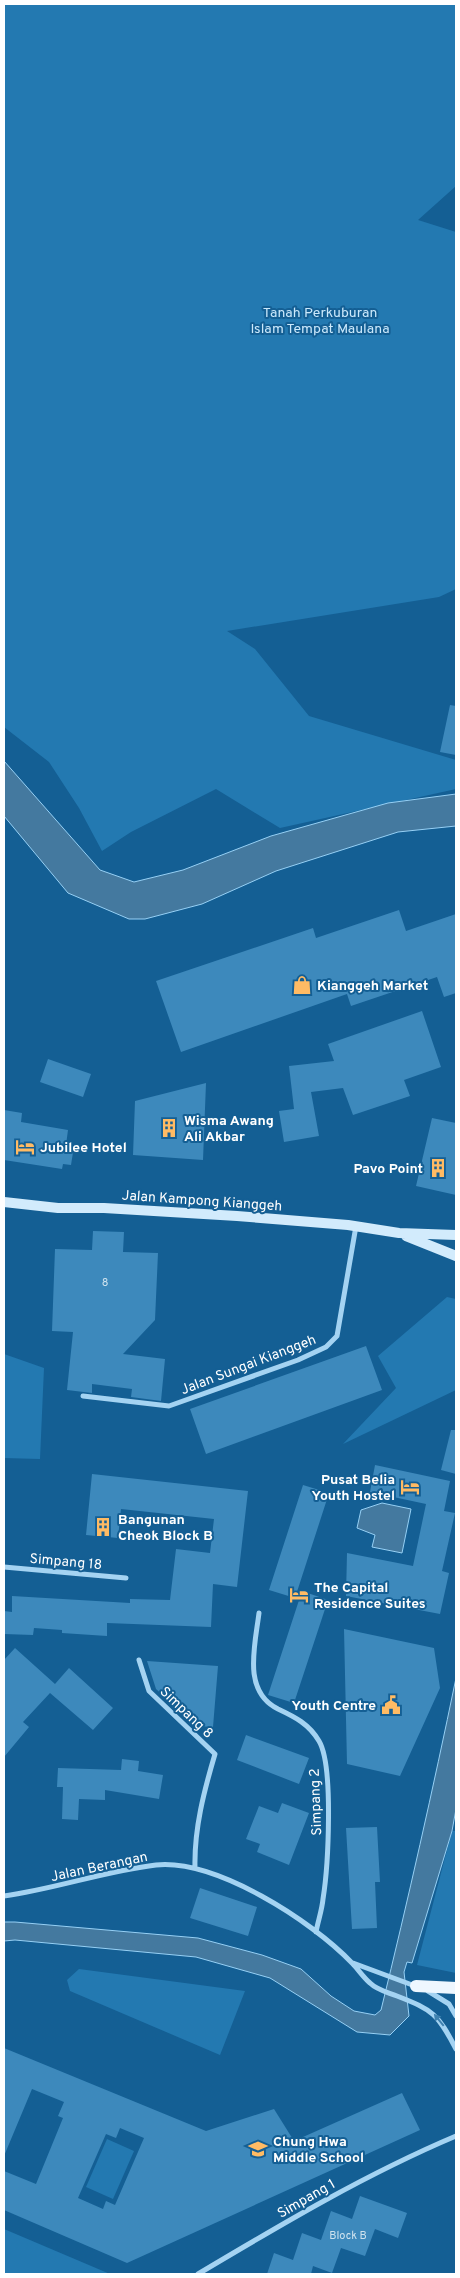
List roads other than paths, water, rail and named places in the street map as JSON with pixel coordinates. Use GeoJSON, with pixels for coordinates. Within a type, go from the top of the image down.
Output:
{"type":"FeatureCollection","features":[{"type":"Feature","properties":{"kind":"main road","name":"Jalan Kampong Kianggeh"},"geometry":{"type":"LineString","coordinates":[[4,1202],[58,1208],[104,1208],[237,1216],[356,1226],[399,1233],[456,1235]]}},
{"type":"Feature","properties":{"kind":"main road","name":"Jalan Kampong Kianggeh"},"geometry":{"type":"LineString","coordinates":[[399,1233],[456,1256]]}},
{"type":"Feature","properties":{"kind":"main road"},"geometry":{"type":"LineString","coordinates":[[416,1986],[456,1988]]}},
{"type":"Feature","properties":{"kind":"street","name":"Jalan Sungai Kianggeh"},"geometry":{"type":"LineString","coordinates":[[83,1396],[169,1406],[298,1360],[326,1347],[337,1336],[356,1226]]}},
{"type":"Feature","properties":{"kind":"street","name":"Simpang 18"},"geometry":{"type":"LineString","coordinates":[[4,1567],[126,1578]]}},
{"type":"Feature","properties":{"kind":"street","name":"Simpang 2"},"geometry":{"type":"LineString","coordinates":[[258,1613],[254,1684],[262,1696],[274,1707],[303,1721],[319,1742],[324,1754],[327,1776],[328,1828],[324,1899],[316,1932]]}},
{"type":"Feature","properties":{"kind":"street","name":"Simpang 8"},"geometry":{"type":"LineString","coordinates":[[139,1660],[149,1691],[215,1754],[206,1785],[194,1844],[195,1868]]}},
{"type":"Feature","properties":{"kind":"street","name":"Jalan Berangan"},"geometry":{"type":"LineString","coordinates":[[4,1896],[61,1886],[127,1869],[159,1865],[195,1868],[223,1877],[262,1897],[316,1932],[352,1963],[365,1979],[379,1989],[425,2007],[434,2013],[444,2025],[456,2049]]}},
{"type":"Feature","properties":{"kind":"street","name":"Jalan Berangan"},"geometry":{"type":"LineString","coordinates":[[352,1963],[436,1994],[449,2004],[456,2016]]}},
{"type":"Feature","properties":{"kind":"street","name":"Simpang 1"},"geometry":{"type":"LineString","coordinates":[[198,2274],[322,2200],[405,2158],[456,2136]]}},
{"type":"Feature","properties":{"kind":"place","name":"Kianggeh Market"},"geometry":{"type":"Point","coordinates":[302,985]}},
{"type":"Feature","properties":{"kind":"place","name":"Wisma Awang Ali Akbar"},"geometry":{"type":"Point","coordinates":[169,1128]}},
{"type":"Feature","properties":{"kind":"place","name":"Jubilee Hotel"},"geometry":{"type":"Point","coordinates":[25,1147]}},
{"type":"Feature","properties":{"kind":"place","name":"Pavo Point"},"geometry":{"type":"Point","coordinates":[438,1168]}},
{"type":"Feature","properties":{"kind":"place","name":"Pusat Belia Youth Hostel"},"geometry":{"type":"Point","coordinates":[410,1487]}},
{"type":"Feature","properties":{"kind":"place","name":"Bangunan Cheok Block B"},"geometry":{"type":"Point","coordinates":[103,1527]}},
{"type":"Feature","properties":{"kind":"place","name":"The Capital Residence Suites"},"geometry":{"type":"Point","coordinates":[299,1595]}},
{"type":"Feature","properties":{"kind":"place","name":"Youth Centre"},"geometry":{"type":"Point","coordinates":[391,1705]}},
{"type":"Feature","properties":{"kind":"place","name":"Chung Hwa Middle School"},"geometry":{"type":"Point","coordinates":[258,2149]}},
{"type":"Feature","properties":{"kind":"park label","name":"Tanah Perkuburan Islam Tempat Maulana"},"geometry":{"type":"Point","coordinates":[320,320]}}]}
